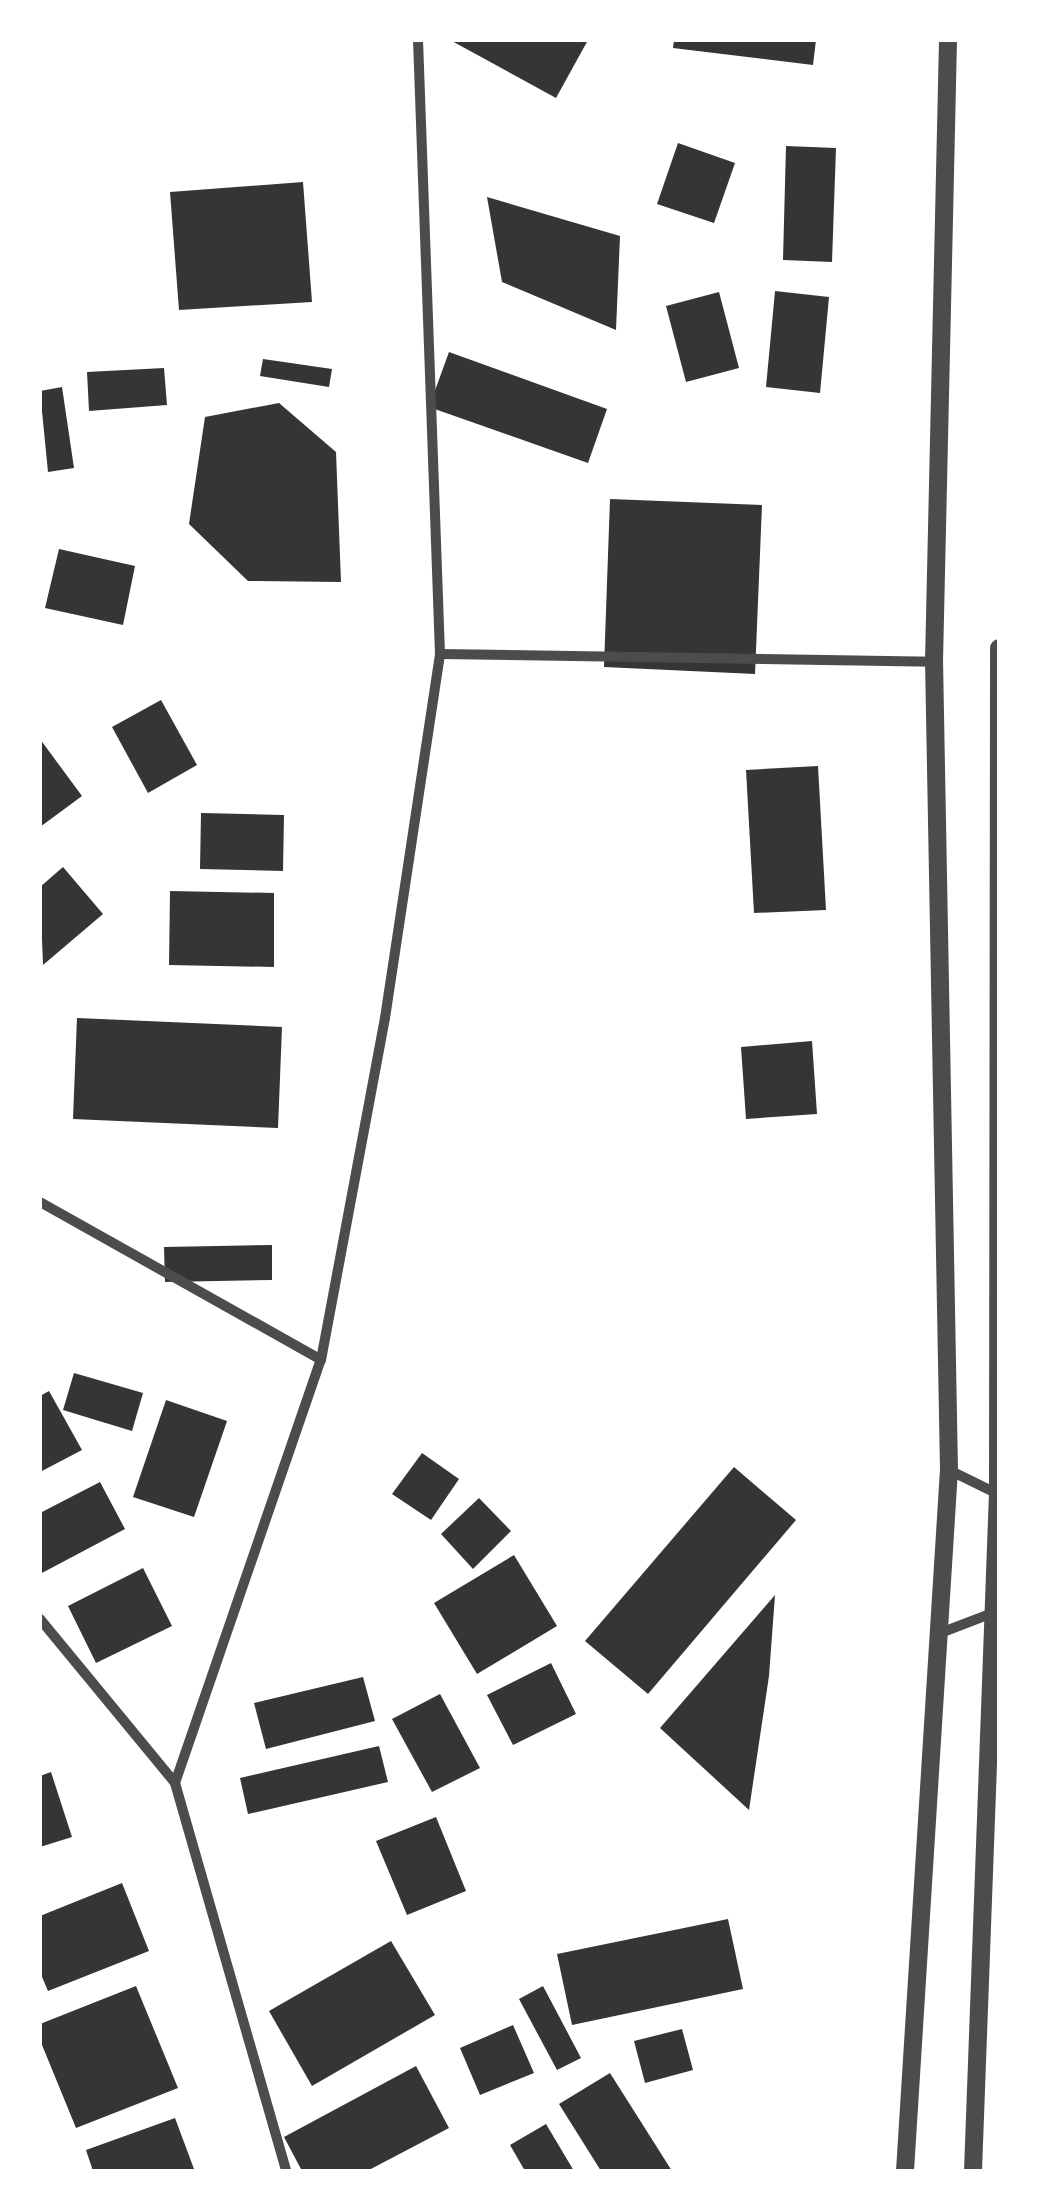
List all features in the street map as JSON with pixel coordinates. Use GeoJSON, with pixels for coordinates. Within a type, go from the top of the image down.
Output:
{"type":"FeatureCollection","features":[{"type":"Feature","properties":{"kind":"street"},"geometry":{"type":"LineString","coordinates":[[175,1784],[320,1360],[385,1018],[440,654],[418,40]]}},
{"type":"Feature","properties":{"kind":"street"},"geometry":{"type":"LineString","coordinates":[[904,2171],[943,1632],[950,1470],[934,662],[948,40]]}},
{"type":"Feature","properties":{"kind":"street"},"geometry":{"type":"LineString","coordinates":[[973,2171],[997,1611],[999,648]]}},
{"type":"Feature","properties":{"kind":"street"},"geometry":{"type":"LineString","coordinates":[[440,654],[934,662]]}},
{"type":"Feature","properties":{"kind":"street"},"geometry":{"type":"LineString","coordinates":[[40,1202],[320,1360]]}},
{"type":"Feature","properties":{"kind":"street"},"geometry":{"type":"LineString","coordinates":[[950,1470],[998,1494]]}},
{"type":"Feature","properties":{"kind":"street"},"geometry":{"type":"LineString","coordinates":[[943,1632],[997,1611]]}},
{"type":"Feature","properties":{"kind":"street"},"geometry":{"type":"LineString","coordinates":[[40,1618],[175,1784],[286,2171]]}},
{"type":"Feature","properties":{"kind":"building"},"geometry":{"type":"Polygon","coordinates":[[[450,40],[588,40],[556,98],[450,40]]]}},
{"type":"Feature","properties":{"kind":"building"},"geometry":{"type":"Polygon","coordinates":[[[674,40],[816,40],[813,65],[673,48],[674,40]]]}},
{"type":"Feature","properties":{"kind":"building"},"geometry":{"type":"Polygon","coordinates":[[[678,143],[735,163],[714,223],[657,204],[678,143]]]}},
{"type":"Feature","properties":{"kind":"building"},"geometry":{"type":"Polygon","coordinates":[[[786,146],[836,148],[832,262],[783,260],[786,146]]]}},
{"type":"Feature","properties":{"kind":"building"},"geometry":{"type":"Polygon","coordinates":[[[303,182],[312,302],[179,310],[170,192],[303,182]]]}},
{"type":"Feature","properties":{"kind":"building"},"geometry":{"type":"Polygon","coordinates":[[[487,197],[620,236],[616,330],[502,282],[487,197]]]}},
{"type":"Feature","properties":{"kind":"building"},"geometry":{"type":"Polygon","coordinates":[[[775,291],[829,297],[820,393],[766,387],[775,291]]]}},
{"type":"Feature","properties":{"kind":"building"},"geometry":{"type":"Polygon","coordinates":[[[719,292],[739,368],[686,382],[666,306],[719,292]]]}},
{"type":"Feature","properties":{"kind":"building"},"geometry":{"type":"Polygon","coordinates":[[[449,352],[607,409],[588,463],[429,407],[449,352]]]}},
{"type":"Feature","properties":{"kind":"building"},"geometry":{"type":"Polygon","coordinates":[[[263,359],[332,369],[329,387],[260,376],[263,359]]]}},
{"type":"Feature","properties":{"kind":"building"},"geometry":{"type":"Polygon","coordinates":[[[164,368],[167,405],[89,411],[87,372],[164,368]]]}},
{"type":"Feature","properties":{"kind":"building"},"geometry":{"type":"Polygon","coordinates":[[[62,387],[74,468],[48,472],[40,391],[62,387]]]}},
{"type":"Feature","properties":{"kind":"building"},"geometry":{"type":"Polygon","coordinates":[[[279,403],[336,452],[341,582],[248,581],[189,524],[205,417],[279,403]]]}},
{"type":"Feature","properties":{"kind":"building"},"geometry":{"type":"Polygon","coordinates":[[[610,499],[762,505],[755,674],[604,667],[610,499]]]}},
{"type":"Feature","properties":{"kind":"building"},"geometry":{"type":"Polygon","coordinates":[[[59,549],[135,566],[123,625],[45,608],[59,549]]]}},
{"type":"Feature","properties":{"kind":"building"},"geometry":{"type":"Polygon","coordinates":[[[161,700],[197,765],[148,793],[112,727],[161,700]]]}},
{"type":"Feature","properties":{"kind":"building"},"geometry":{"type":"Polygon","coordinates":[[[40,739],[82,796],[40,827],[40,739]]]}},
{"type":"Feature","properties":{"kind":"building"},"geometry":{"type":"Polygon","coordinates":[[[818,766],[826,910],[754,913],[746,770],[818,766]]]}},
{"type":"Feature","properties":{"kind":"building"},"geometry":{"type":"Polygon","coordinates":[[[201,813],[284,815],[283,871],[200,869],[201,813]]]}},
{"type":"Feature","properties":{"kind":"building"},"geometry":{"type":"Polygon","coordinates":[[[63,867],[103,914],[43,965],[40,887],[63,867]]]}},
{"type":"Feature","properties":{"kind":"building"},"geometry":{"type":"Polygon","coordinates":[[[170,891],[274,893],[274,967],[169,965],[170,891]]]}},
{"type":"Feature","properties":{"kind":"building"},"geometry":{"type":"Polygon","coordinates":[[[77,1018],[282,1027],[278,1128],[73,1119],[77,1018]]]}},
{"type":"Feature","properties":{"kind":"building"},"geometry":{"type":"Polygon","coordinates":[[[812,1041],[817,1114],[746,1119],[741,1047],[812,1041]]]}},
{"type":"Feature","properties":{"kind":"building"},"geometry":{"type":"Polygon","coordinates":[[[272,1245],[272,1280],[165,1282],[164,1247],[272,1245]]]}},
{"type":"Feature","properties":{"kind":"building"},"geometry":{"type":"Polygon","coordinates":[[[74,1373],[143,1393],[132,1431],[63,1410],[74,1373]]]}},
{"type":"Feature","properties":{"kind":"building"},"geometry":{"type":"Polygon","coordinates":[[[49,1391],[82,1450],[40,1472],[40,1396],[49,1391]]]}},
{"type":"Feature","properties":{"kind":"building"},"geometry":{"type":"Polygon","coordinates":[[[166,1400],[227,1421],[194,1517],[133,1497],[166,1400]]]}},
{"type":"Feature","properties":{"kind":"building"},"geometry":{"type":"Polygon","coordinates":[[[422,1453],[459,1479],[431,1520],[392,1494],[422,1453]]]}},
{"type":"Feature","properties":{"kind":"building"},"geometry":{"type":"Polygon","coordinates":[[[734,1467],[796,1520],[648,1694],[585,1641],[734,1467]]]}},
{"type":"Feature","properties":{"kind":"building"},"geometry":{"type":"Polygon","coordinates":[[[100,1482],[125,1529],[40,1574],[40,1513],[100,1482]]]}},
{"type":"Feature","properties":{"kind":"building"},"geometry":{"type":"Polygon","coordinates":[[[479,1498],[511,1531],[473,1569],[441,1534],[479,1498]]]}},
{"type":"Feature","properties":{"kind":"building"},"geometry":{"type":"Polygon","coordinates":[[[514,1555],[557,1626],[477,1674],[434,1603],[514,1555]]]}},
{"type":"Feature","properties":{"kind":"building"},"geometry":{"type":"Polygon","coordinates":[[[143,1568],[172,1626],[96,1663],[68,1606],[143,1568]]]}},
{"type":"Feature","properties":{"kind":"building"},"geometry":{"type":"Polygon","coordinates":[[[775,1595],[769,1676],[749,1810],[660,1728],[775,1595]]]}},
{"type":"Feature","properties":{"kind":"building"},"geometry":{"type":"Polygon","coordinates":[[[551,1663],[576,1714],[513,1745],[487,1695],[551,1663]]]}},
{"type":"Feature","properties":{"kind":"building"},"geometry":{"type":"Polygon","coordinates":[[[363,1677],[375,1721],[266,1749],[254,1703],[363,1677]]]}},
{"type":"Feature","properties":{"kind":"building"},"geometry":{"type":"Polygon","coordinates":[[[440,1694],[480,1768],[432,1792],[392,1719],[440,1694]]]}},
{"type":"Feature","properties":{"kind":"building"},"geometry":{"type":"Polygon","coordinates":[[[379,1746],[388,1782],[248,1814],[240,1778],[379,1746]]]}},
{"type":"Feature","properties":{"kind":"building"},"geometry":{"type":"Polygon","coordinates":[[[51,1772],[72,1837],[40,1847],[40,1776],[51,1772]]]}},
{"type":"Feature","properties":{"kind":"building"},"geometry":{"type":"Polygon","coordinates":[[[436,1817],[466,1891],[407,1915],[376,1841],[436,1817]]]}},
{"type":"Feature","properties":{"kind":"building"},"geometry":{"type":"Polygon","coordinates":[[[122,1883],[149,1951],[48,1991],[40,1972],[40,1916],[122,1883]]]}},
{"type":"Feature","properties":{"kind":"building"},"geometry":{"type":"Polygon","coordinates":[[[728,1919],[743,1989],[572,2025],[557,1954],[728,1919]]]}},
{"type":"Feature","properties":{"kind":"building"},"geometry":{"type":"Polygon","coordinates":[[[391,1941],[435,2015],[312,2086],[269,2011],[391,1941]]]}},
{"type":"Feature","properties":{"kind":"building"},"geometry":{"type":"Polygon","coordinates":[[[136,1986],[178,2088],[76,2128],[40,2040],[40,2024],[136,1986]]]}},
{"type":"Feature","properties":{"kind":"building"},"geometry":{"type":"Polygon","coordinates":[[[543,1986],[581,2058],[557,2070],[519,1999],[543,1986]]]}},
{"type":"Feature","properties":{"kind":"building"},"geometry":{"type":"Polygon","coordinates":[[[513,2025],[534,2073],[480,2095],[460,2048],[513,2025]]]}},
{"type":"Feature","properties":{"kind":"building"},"geometry":{"type":"Polygon","coordinates":[[[682,2029],[693,2070],[645,2083],[634,2041],[682,2029]]]}},
{"type":"Feature","properties":{"kind":"building"},"geometry":{"type":"Polygon","coordinates":[[[416,2066],[449,2128],[367,2171],[302,2171],[284,2137],[416,2066]]]}},
{"type":"Feature","properties":{"kind":"building"},"geometry":{"type":"Polygon","coordinates":[[[610,2073],[672,2171],[601,2171],[559,2104],[610,2073]]]}},
{"type":"Feature","properties":{"kind":"building"},"geometry":{"type":"Polygon","coordinates":[[[175,2118],[194,2169],[93,2171],[86,2150],[175,2118]]]}},
{"type":"Feature","properties":{"kind":"building"},"geometry":{"type":"Polygon","coordinates":[[[546,2124],[574,2171],[525,2171],[510,2145],[546,2124]]]}}]}
